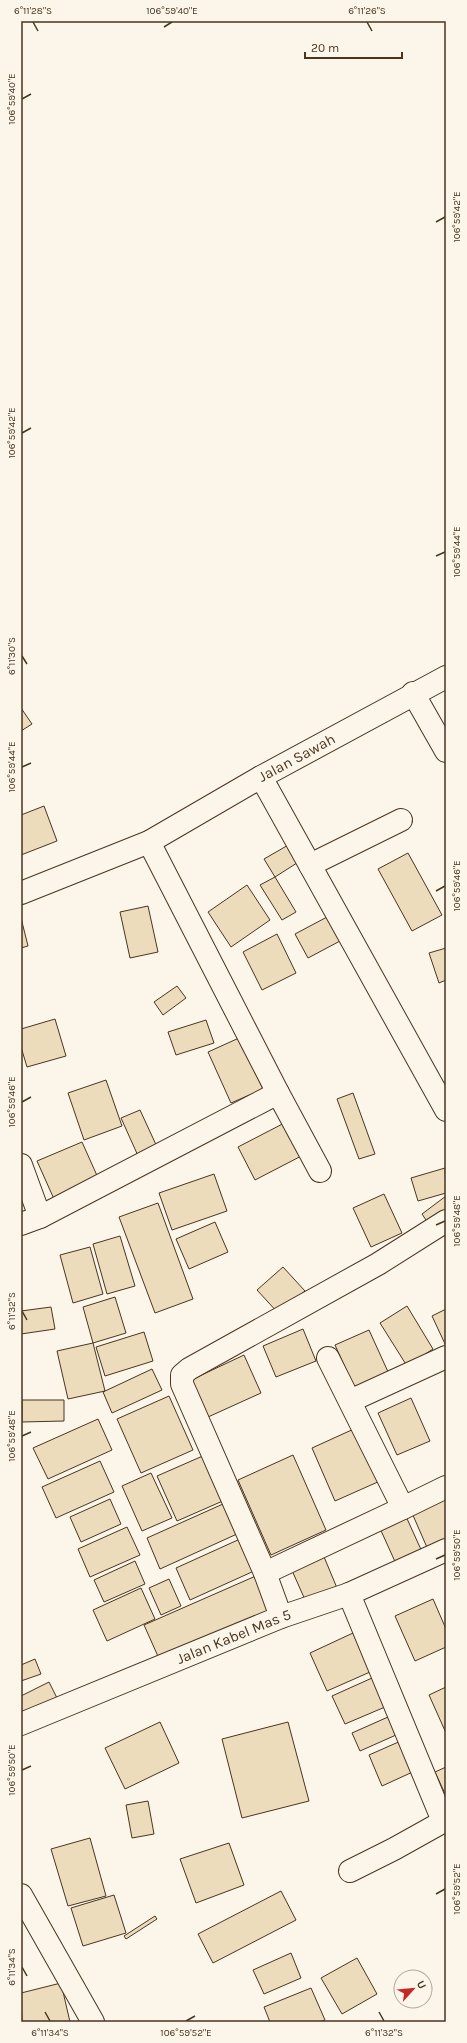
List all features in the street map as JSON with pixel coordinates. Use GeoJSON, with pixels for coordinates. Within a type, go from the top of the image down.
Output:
{"type":"FeatureCollection","features":[{"type":"Feature","properties":{"kind":"street","name":"Jalan Sawah"},"geometry":{"type":"LineString","coordinates":[[21,893],[149,842],[261,777],[413,693],[446,677]]}},
{"type":"Feature","properties":{"kind":"street"},"geometry":{"type":"LineString","coordinates":[[413,693],[446,751]]}},
{"type":"Feature","properties":{"kind":"street"},"geometry":{"type":"LineString","coordinates":[[261,777],[446,1110]]}},
{"type":"Feature","properties":{"kind":"street"},"geometry":{"type":"LineString","coordinates":[[310,865],[401,820]]}},
{"type":"Feature","properties":{"kind":"street"},"geometry":{"type":"LineString","coordinates":[[149,842],[278,1093],[320,1171]]}},
{"type":"Feature","properties":{"kind":"street"},"geometry":{"type":"LineString","coordinates":[[21,1165],[30,1220],[278,1093]]}},
{"type":"Feature","properties":{"kind":"street"},"geometry":{"type":"LineString","coordinates":[[281,1617],[265,1573],[182,1384],[182,1375],[189,1369],[378,1264],[446,1221]]}},
{"type":"Feature","properties":{"kind":"street"},"geometry":{"type":"LineString","coordinates":[[350,1402],[446,1357]]}},
{"type":"Feature","properties":{"kind":"street"},"geometry":{"type":"LineString","coordinates":[[328,1358],[403,1508]]}},
{"type":"Feature","properties":{"kind":"street"},"geometry":{"type":"LineString","coordinates":[[265,1573],[446,1488]]}},
{"type":"Feature","properties":{"kind":"street","name":"Jalan Kabel Mas 5"},"geometry":{"type":"LineString","coordinates":[[21,1724],[281,1617],[349,1594],[446,1550]]}},
{"type":"Feature","properties":{"kind":"street"},"geometry":{"type":"LineString","coordinates":[[349,1594],[444,1821],[394,1849],[350,1871]]}},
{"type":"Feature","properties":{"kind":"street"},"geometry":{"type":"LineString","coordinates":[[21,1895],[93,2022]]}},
{"type":"Feature","properties":{"kind":"building"},"geometry":{"type":"Polygon","coordinates":[[[21,708],[32,724],[21,731],[21,708]]]}},
{"type":"Feature","properties":{"kind":"building"},"geometry":{"type":"Polygon","coordinates":[[[44,806],[57,841],[21,855],[21,815],[44,806]]]}},
{"type":"Feature","properties":{"kind":"building"},"geometry":{"type":"Polygon","coordinates":[[[290,844],[300,861],[275,877],[264,859],[290,844]]]}},
{"type":"Feature","properties":{"kind":"building"},"geometry":{"type":"Polygon","coordinates":[[[408,853],[442,915],[412,931],[378,869],[408,853]]]}},
{"type":"Feature","properties":{"kind":"building"},"geometry":{"type":"Polygon","coordinates":[[[275,877],[296,912],[282,920],[260,885],[275,877]]]}},
{"type":"Feature","properties":{"kind":"building"},"geometry":{"type":"Polygon","coordinates":[[[247,885],[270,920],[231,947],[208,912],[247,885]]]}},
{"type":"Feature","properties":{"kind":"building"},"geometry":{"type":"Polygon","coordinates":[[[148,906],[158,952],[130,958],[120,912],[148,906]]]}},
{"type":"Feature","properties":{"kind":"building"},"geometry":{"type":"Polygon","coordinates":[[[327,917],[340,941],[308,958],[295,934],[327,917]]]}},
{"type":"Feature","properties":{"kind":"building"},"geometry":{"type":"Polygon","coordinates":[[[21,918],[28,946],[21,948],[21,918]]]}},
{"type":"Feature","properties":{"kind":"building"},"geometry":{"type":"Polygon","coordinates":[[[277,934],[296,973],[262,990],[243,952],[277,934]]]}},
{"type":"Feature","properties":{"kind":"building"},"geometry":{"type":"Polygon","coordinates":[[[446,948],[446,980],[439,983],[429,953],[446,948]]]}},
{"type":"Feature","properties":{"kind":"building"},"geometry":{"type":"Polygon","coordinates":[[[177,986],[186,998],[163,1015],[154,1002],[177,986]]]}},
{"type":"Feature","properties":{"kind":"building"},"geometry":{"type":"Polygon","coordinates":[[[55,1019],[66,1056],[27,1067],[21,1047],[21,1029],[55,1019]]]}},
{"type":"Feature","properties":{"kind":"building"},"geometry":{"type":"Polygon","coordinates":[[[206,1020],[214,1043],[176,1055],[168,1032],[206,1020]]]}},
{"type":"Feature","properties":{"kind":"building"},"geometry":{"type":"Polygon","coordinates":[[[239,1038],[263,1089],[231,1103],[208,1052],[239,1038]]]}},
{"type":"Feature","properties":{"kind":"building"},"geometry":{"type":"Polygon","coordinates":[[[106,1080],[122,1126],[84,1140],[68,1093],[106,1080]]]}},
{"type":"Feature","properties":{"kind":"building"},"geometry":{"type":"Polygon","coordinates":[[[353,1093],[375,1154],[359,1159],[337,1099],[353,1093]]]}},
{"type":"Feature","properties":{"kind":"building"},"geometry":{"type":"Polygon","coordinates":[[[140,1110],[158,1149],[139,1158],[121,1118],[140,1110]]]}},
{"type":"Feature","properties":{"kind":"building"},"geometry":{"type":"Polygon","coordinates":[[[292,1119],[309,1152],[255,1180],[238,1147],[292,1119]]]}},
{"type":"Feature","properties":{"kind":"building"},"geometry":{"type":"Polygon","coordinates":[[[82,1142],[99,1180],[54,1199],[37,1161],[82,1142]]]}},
{"type":"Feature","properties":{"kind":"building"},"geometry":{"type":"Polygon","coordinates":[[[445,1168],[446,1193],[418,1201],[411,1178],[445,1168]]]}},
{"type":"Feature","properties":{"kind":"building"},"geometry":{"type":"Polygon","coordinates":[[[214,1174],[227,1211],[172,1230],[159,1193],[214,1174]]]}},
{"type":"Feature","properties":{"kind":"building"},"geometry":{"type":"Polygon","coordinates":[[[384,1194],[402,1233],[371,1247],[353,1208],[384,1194]]]}},
{"type":"Feature","properties":{"kind":"building"},"geometry":{"type":"Polygon","coordinates":[[[446,1196],[446,1210],[428,1223],[422,1214],[446,1196]]]}},
{"type":"Feature","properties":{"kind":"building"},"geometry":{"type":"Polygon","coordinates":[[[158,1203],[193,1299],[155,1313],[119,1217],[158,1203]]]}},
{"type":"Feature","properties":{"kind":"building"},"geometry":{"type":"Polygon","coordinates":[[[215,1222],[228,1252],[189,1269],[176,1239],[215,1222]]]}},
{"type":"Feature","properties":{"kind":"building"},"geometry":{"type":"Polygon","coordinates":[[[120,1236],[135,1286],[107,1294],[93,1244],[120,1236]]]}},
{"type":"Feature","properties":{"kind":"building"},"geometry":{"type":"Polygon","coordinates":[[[90,1247],[103,1294],[73,1303],[60,1255],[90,1247]]]}},
{"type":"Feature","properties":{"kind":"building"},"geometry":{"type":"Polygon","coordinates":[[[283,1267],[305,1291],[279,1314],[257,1290],[283,1267]]]}},
{"type":"Feature","properties":{"kind":"building"},"geometry":{"type":"Polygon","coordinates":[[[115,1297],[126,1333],[93,1343],[83,1307],[115,1297]]]}},
{"type":"Feature","properties":{"kind":"building"},"geometry":{"type":"Polygon","coordinates":[[[407,1306],[433,1349],[407,1366],[380,1323],[407,1306]]]}},
{"type":"Feature","properties":{"kind":"building"},"geometry":{"type":"Polygon","coordinates":[[[51,1307],[55,1329],[21,1334],[21,1311],[51,1307]]]}},
{"type":"Feature","properties":{"kind":"building"},"geometry":{"type":"Polygon","coordinates":[[[446,1309],[446,1346],[432,1316],[446,1309]]]}},
{"type":"Feature","properties":{"kind":"building"},"geometry":{"type":"Polygon","coordinates":[[[303,1329],[316,1361],[276,1377],[263,1346],[303,1329]]]}},
{"type":"Feature","properties":{"kind":"building"},"geometry":{"type":"Polygon","coordinates":[[[369,1330],[389,1374],[355,1389],[335,1345],[369,1330]]]}},
{"type":"Feature","properties":{"kind":"building"},"geometry":{"type":"Polygon","coordinates":[[[144,1332],[153,1361],[105,1376],[96,1347],[144,1332]]]}},
{"type":"Feature","properties":{"kind":"building"},"geometry":{"type":"Polygon","coordinates":[[[93,1343],[105,1391],[68,1399],[57,1351],[93,1343]]]}},
{"type":"Feature","properties":{"kind":"building"},"geometry":{"type":"Polygon","coordinates":[[[244,1355],[261,1393],[208,1417],[191,1380],[244,1355]]]}},
{"type":"Feature","properties":{"kind":"building"},"geometry":{"type":"Polygon","coordinates":[[[152,1369],[162,1390],[112,1413],[103,1392],[152,1369]]]}},
{"type":"Feature","properties":{"kind":"building"},"geometry":{"type":"Polygon","coordinates":[[[169,1396],[193,1450],[141,1473],[117,1419],[169,1396]]]}},
{"type":"Feature","properties":{"kind":"building"},"geometry":{"type":"Polygon","coordinates":[[[411,1398],[430,1441],[397,1455],[378,1413],[411,1398]]]}},
{"type":"Feature","properties":{"kind":"building"},"geometry":{"type":"Polygon","coordinates":[[[22,1400],[64,1400],[64,1421],[22,1422],[22,1400]]]}},
{"type":"Feature","properties":{"kind":"building"},"geometry":{"type":"Polygon","coordinates":[[[98,1419],[112,1450],[48,1479],[33,1448],[98,1419]]]}},
{"type":"Feature","properties":{"kind":"building"},"geometry":{"type":"Polygon","coordinates":[[[356,1428],[380,1481],[335,1501],[312,1448],[356,1428]]]}},
{"type":"Feature","properties":{"kind":"building"},"geometry":{"type":"Polygon","coordinates":[[[205,1455],[225,1500],[177,1521],[157,1476],[205,1455]]]}},
{"type":"Feature","properties":{"kind":"building"},"geometry":{"type":"Polygon","coordinates":[[[293,1455],[326,1530],[271,1555],[238,1480],[293,1455]]]}},
{"type":"Feature","properties":{"kind":"building"},"geometry":{"type":"Polygon","coordinates":[[[100,1461],[114,1492],[56,1518],[42,1487],[100,1461]]]}},
{"type":"Feature","properties":{"kind":"building"},"geometry":{"type":"Polygon","coordinates":[[[151,1473],[172,1518],[142,1531],[122,1486],[151,1473]]]}},
{"type":"Feature","properties":{"kind":"building"},"geometry":{"type":"Polygon","coordinates":[[[110,1499],[121,1524],[81,1542],[70,1517],[110,1499]]]}},
{"type":"Feature","properties":{"kind":"building"},"geometry":{"type":"Polygon","coordinates":[[[446,1499],[446,1545],[429,1552],[412,1513],[446,1499]]]}},
{"type":"Feature","properties":{"kind":"building"},"geometry":{"type":"Polygon","coordinates":[[[223,1504],[237,1534],[160,1569],[147,1538],[223,1504]]]}},
{"type":"Feature","properties":{"kind":"building"},"geometry":{"type":"Polygon","coordinates":[[[404,1512],[423,1554],[397,1566],[378,1524],[404,1512]]]}},
{"type":"Feature","properties":{"kind":"building"},"geometry":{"type":"Polygon","coordinates":[[[127,1527],[140,1555],[90,1577],[78,1549],[127,1527]]]}},
{"type":"Feature","properties":{"kind":"building"},"geometry":{"type":"Polygon","coordinates":[[[240,1539],[254,1571],[190,1600],[176,1568],[240,1539]]]}},
{"type":"Feature","properties":{"kind":"building"},"geometry":{"type":"Polygon","coordinates":[[[322,1552],[337,1588],[306,1602],[290,1566],[322,1552]]]}},
{"type":"Feature","properties":{"kind":"building"},"geometry":{"type":"Polygon","coordinates":[[[135,1561],[145,1584],[104,1602],[94,1580],[135,1561]]]}},
{"type":"Feature","properties":{"kind":"building"},"geometry":{"type":"Polygon","coordinates":[[[258,1575],[276,1614],[161,1663],[144,1625],[258,1575]]]}},
{"type":"Feature","properties":{"kind":"building"},"geometry":{"type":"Polygon","coordinates":[[[169,1579],[181,1606],[161,1615],[149,1588],[169,1579]]]}},
{"type":"Feature","properties":{"kind":"building"},"geometry":{"type":"Polygon","coordinates":[[[141,1588],[155,1619],[107,1641],[93,1610],[141,1588]]]}},
{"type":"Feature","properties":{"kind":"building"},"geometry":{"type":"Polygon","coordinates":[[[433,1599],[446,1629],[446,1647],[415,1661],[395,1616],[433,1599]]]}},
{"type":"Feature","properties":{"kind":"building"},"geometry":{"type":"Polygon","coordinates":[[[353,1633],[370,1672],[327,1691],[310,1653],[353,1633]]]}},
{"type":"Feature","properties":{"kind":"building"},"geometry":{"type":"Polygon","coordinates":[[[35,1659],[41,1674],[21,1681],[21,1665],[35,1659]]]}},
{"type":"Feature","properties":{"kind":"building"},"geometry":{"type":"Polygon","coordinates":[[[372,1678],[385,1707],[345,1724],[332,1696],[372,1678]]]}},
{"type":"Feature","properties":{"kind":"building"},"geometry":{"type":"Polygon","coordinates":[[[49,1682],[57,1698],[21,1716],[21,1696],[49,1682]]]}},
{"type":"Feature","properties":{"kind":"building"},"geometry":{"type":"Polygon","coordinates":[[[446,1687],[446,1733],[429,1695],[446,1687]]]}},
{"type":"Feature","properties":{"kind":"building"},"geometry":{"type":"Polygon","coordinates":[[[397,1713],[405,1731],[360,1751],[352,1733],[397,1713]]]}},
{"type":"Feature","properties":{"kind":"building"},"geometry":{"type":"Polygon","coordinates":[[[160,1722],[179,1763],[125,1789],[105,1748],[160,1722]]]}},
{"type":"Feature","properties":{"kind":"building"},"geometry":{"type":"Polygon","coordinates":[[[288,1722],[309,1801],[242,1818],[222,1739],[288,1722]]]}},
{"type":"Feature","properties":{"kind":"building"},"geometry":{"type":"Polygon","coordinates":[[[403,1740],[417,1770],[382,1786],[369,1755],[403,1740]]]}},
{"type":"Feature","properties":{"kind":"building"},"geometry":{"type":"Polygon","coordinates":[[[446,1767],[446,1796],[435,1772],[446,1767]]]}},
{"type":"Feature","properties":{"kind":"building"},"geometry":{"type":"Polygon","coordinates":[[[148,1801],[154,1834],[132,1838],[126,1805],[148,1801]]]}},
{"type":"Feature","properties":{"kind":"building"},"geometry":{"type":"Polygon","coordinates":[[[90,1838],[106,1896],[68,1906],[51,1849],[90,1838]]]}},
{"type":"Feature","properties":{"kind":"building"},"geometry":{"type":"Polygon","coordinates":[[[229,1843],[244,1885],[196,1903],[180,1859],[229,1843]]]}},
{"type":"Feature","properties":{"kind":"building"},"geometry":{"type":"Polygon","coordinates":[[[281,1891],[296,1920],[213,1963],[198,1934],[281,1891]]]}},
{"type":"Feature","properties":{"kind":"building"},"geometry":{"type":"Polygon","coordinates":[[[114,1895],[126,1933],[83,1946],[71,1908],[114,1895]]]}},
{"type":"Feature","properties":{"kind":"building"},"geometry":{"type":"Polygon","coordinates":[[[155,1916],[157,1919],[126,1939],[124,1936],[155,1916]]]}},
{"type":"Feature","properties":{"kind":"building"},"geometry":{"type":"Polygon","coordinates":[[[291,1953],[301,1978],[264,1994],[253,1970],[291,1953]]]}},
{"type":"Feature","properties":{"kind":"building"},"geometry":{"type":"Polygon","coordinates":[[[357,1958],[377,1994],[342,2014],[321,1978],[357,1958]]]}},
{"type":"Feature","properties":{"kind":"building"},"geometry":{"type":"Polygon","coordinates":[[[61,1983],[70,2022],[22,2022],[21,1993],[61,1983]]]}},
{"type":"Feature","properties":{"kind":"building"},"geometry":{"type":"Polygon","coordinates":[[[311,1988],[325,2020],[319,2022],[270,2022],[264,2007],[311,1988]]]}}]}
